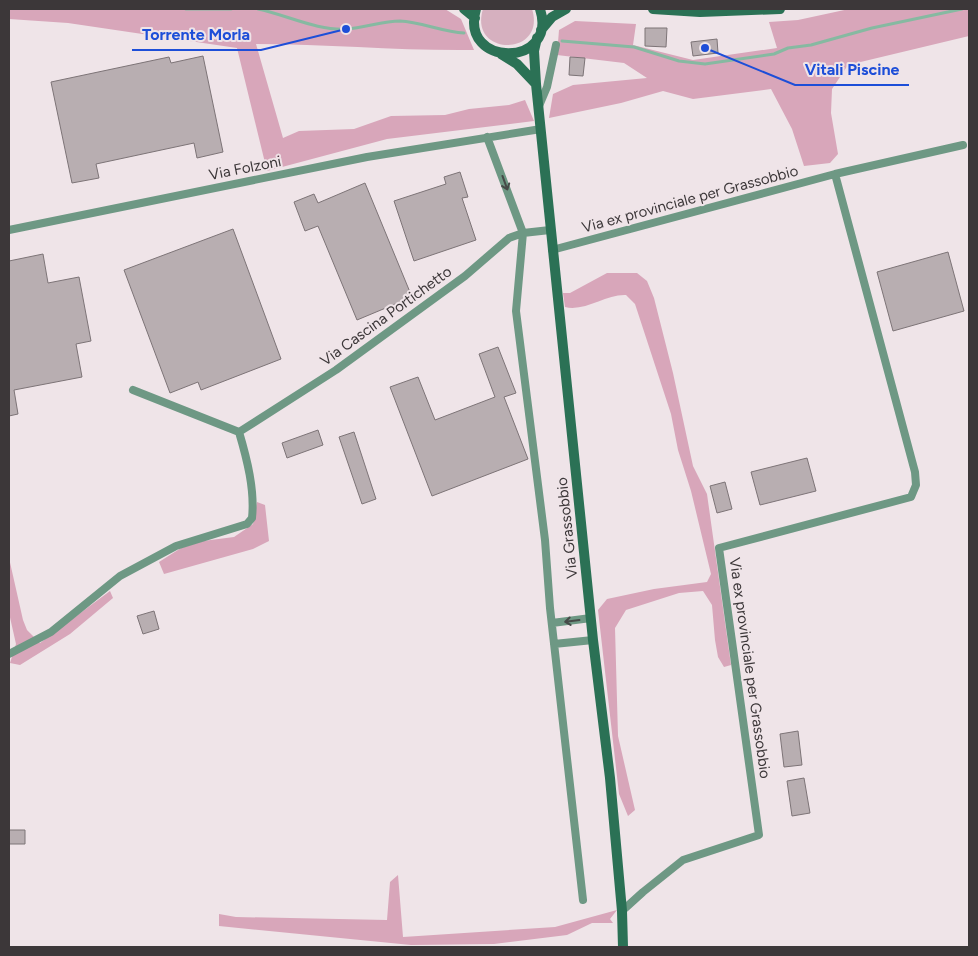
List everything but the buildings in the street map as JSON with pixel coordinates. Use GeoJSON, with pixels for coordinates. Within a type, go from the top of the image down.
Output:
{"type":"FeatureCollection","features":[{"type":"Feature","properties":{"kind":"street"},"geometry":{"type":"LineString","coordinates":[[464,9],[476,14],[480,38],[488,47],[516,64],[536,84]]}},
{"type":"Feature","properties":{"kind":"street","name":"Via Grassobbio"},"geometry":{"type":"LineString","coordinates":[[540,9],[542,18],[534,51],[536,84],[593,640],[610,778],[622,912],[623,947]]}},
{"type":"Feature","properties":{"kind":"street"},"geometry":{"type":"LineString","coordinates":[[498,52],[509,54],[520,52],[530,47],[552,17],[566,9]]}},
{"type":"Feature","properties":{"kind":"street"},"geometry":{"type":"LineString","coordinates":[[653,9],[780,9]]}},
{"type":"Feature","properties":{"kind":"street","name":"Via Grassobbio"},"geometry":{"type":"LineString","coordinates":[[539,106],[547,87],[556,45]]}},
{"type":"Feature","properties":{"kind":"street","name":"Via Folzoni"},"geometry":{"type":"LineString","coordinates":[[9,230],[367,157],[541,129]]}},
{"type":"Feature","properties":{"kind":"street"},"geometry":{"type":"LineString","coordinates":[[488,137],[523,233],[516,311],[545,540],[554,644],[583,900]]}},
{"type":"Feature","properties":{"kind":"street","name":"Via ex provinciale per Grassobbio"},"geometry":{"type":"LineString","coordinates":[[552,250],[835,174],[963,145]]}},
{"type":"Feature","properties":{"kind":"street","name":"Via ex provinciale per Grassobbio"},"geometry":{"type":"LineString","coordinates":[[622,912],[682,860],[759,835],[719,548],[911,497],[916,485],[915,472],[835,174]]}},
{"type":"Feature","properties":{"kind":"street","name":"Via Cascina Portichetto"},"geometry":{"type":"LineString","coordinates":[[238,432],[336,370],[465,276],[509,238],[523,233],[550,230]]}},
{"type":"Feature","properties":{"kind":"street"},"geometry":{"type":"LineString","coordinates":[[9,654],[51,632],[128,572],[176,546],[247,524],[252,518],[253,509],[247,458],[238,432],[133,390]]}},
{"type":"Feature","properties":{"kind":"street"},"geometry":{"type":"LineString","coordinates":[[552,623],[591,618]]}},
{"type":"Feature","properties":{"kind":"street"},"geometry":{"type":"LineString","coordinates":[[554,644],[593,640]]}},
{"type":"Feature","properties":{"kind":"shaded area"},"geometry":{"type":"Polygon","coordinates":[[[9,9],[445,9],[461,19],[474,50],[256,44],[283,138],[299,131],[354,129],[391,116],[445,115],[469,109],[509,105],[525,100],[534,121],[387,139],[267,171],[237,48],[68,23],[9,19],[9,9]]]}},
{"type":"Feature","properties":{"kind":"shaded area"},"geometry":{"type":"Polygon","coordinates":[[[483,9],[532,9],[534,25],[529,36],[519,43],[508,45],[496,43],[486,36],[481,25],[483,9]]]}},
{"type":"Feature","properties":{"kind":"shaded area"},"geometry":{"type":"Polygon","coordinates":[[[849,9],[969,9],[969,36],[848,65],[832,89],[831,113],[838,154],[830,163],[804,166],[792,129],[771,89],[693,99],[663,91],[621,103],[549,118],[553,94],[573,85],[647,78],[624,63],[557,55],[559,30],[575,21],[636,24],[633,45],[693,60],[777,48],[769,22],[798,20],[849,9]]]}},
{"type":"Feature","properties":{"kind":"shaded area"},"geometry":{"type":"Polygon","coordinates":[[[607,273],[637,273],[647,281],[654,298],[673,373],[693,466],[707,494],[731,665],[724,667],[718,657],[712,605],[703,591],[679,593],[626,610],[615,628],[618,736],[635,810],[628,816],[619,794],[598,610],[607,599],[654,589],[707,582],[711,574],[691,491],[678,450],[671,414],[635,304],[626,295],[618,295],[580,307],[565,307],[563,293],[570,293],[607,273]]]}},
{"type":"Feature","properties":{"kind":"shaded area"},"geometry":{"type":"Polygon","coordinates":[[[257,502],[265,505],[269,541],[253,549],[164,574],[159,562],[181,548],[203,541],[234,537],[253,524],[257,502]]]}},
{"type":"Feature","properties":{"kind":"shaded area"},"geometry":{"type":"Polygon","coordinates":[[[9,558],[23,620],[27,630],[40,643],[110,591],[113,598],[70,634],[20,665],[10,663],[16,644],[9,613],[9,558]]]}},
{"type":"Feature","properties":{"kind":"shaded area"},"geometry":{"type":"Polygon","coordinates":[[[398,875],[403,937],[555,927],[617,910],[610,919],[613,923],[592,923],[567,935],[494,944],[411,945],[219,926],[219,914],[236,917],[387,920],[390,882],[398,875]]]}},
{"type":"Feature","properties":{"kind":"waterway"},"geometry":{"type":"LineString","coordinates":[[186,9],[231,9]]}},
{"type":"Feature","properties":{"kind":"waterway"},"geometry":{"type":"LineString","coordinates":[[258,9],[325,28],[347,29],[400,21],[464,33]]}},
{"type":"Feature","properties":{"kind":"waterway"},"geometry":{"type":"LineString","coordinates":[[562,41],[634,47],[679,61],[705,64],[774,54],[788,48],[811,45],[872,28],[962,9]]}},
{"type":"Feature","properties":{"kind":"place","name":"Torrente Morla"},"geometry":{"type":"Point","coordinates":[346,29]}},
{"type":"Feature","properties":{"kind":"place","name":"Vitali Piscine"},"geometry":{"type":"Point","coordinates":[705,48]}}]}
